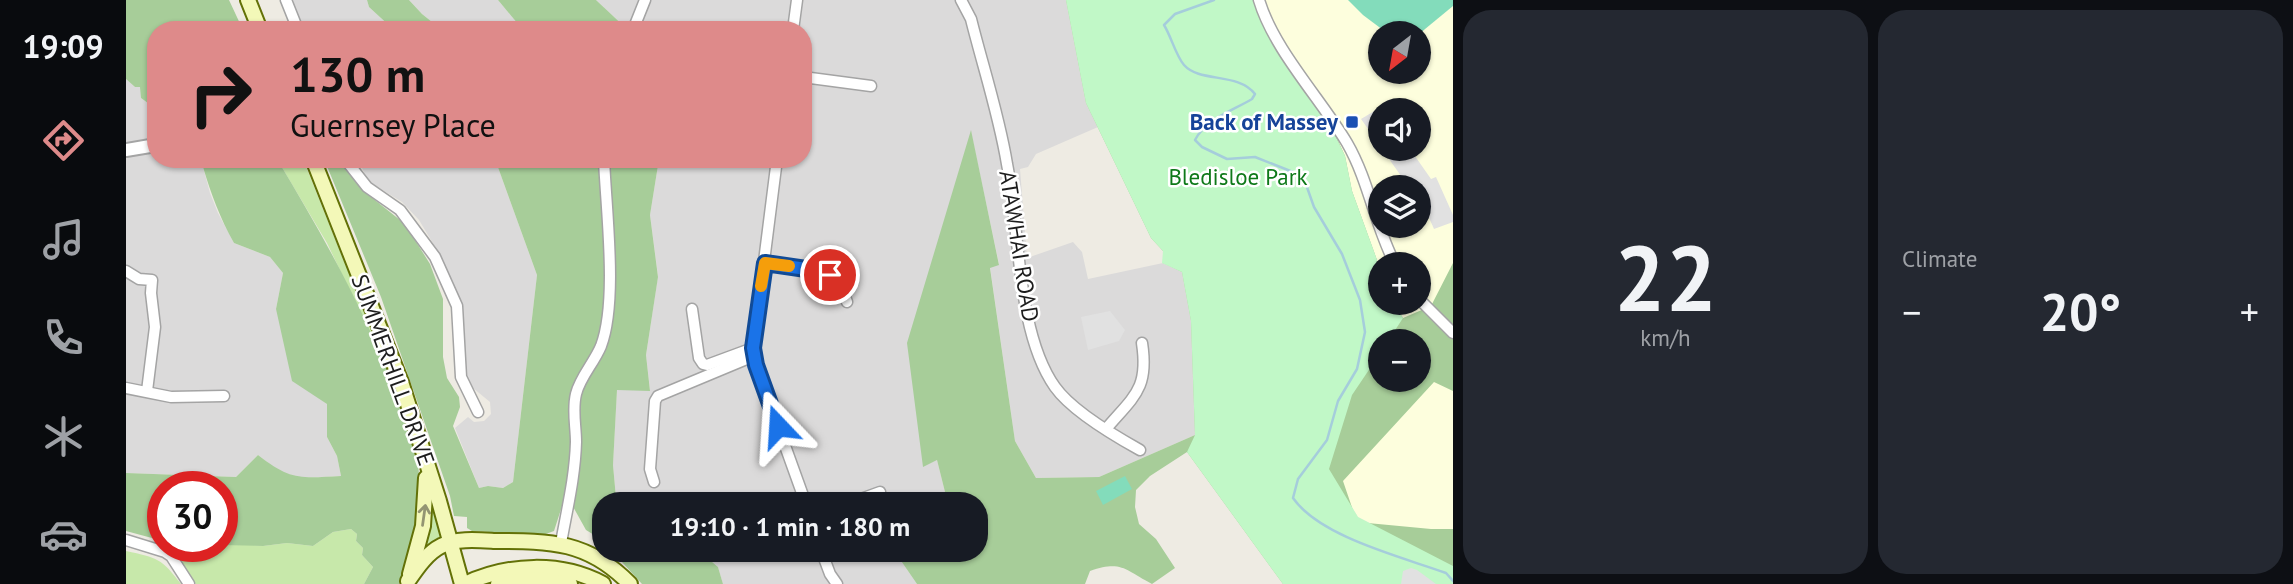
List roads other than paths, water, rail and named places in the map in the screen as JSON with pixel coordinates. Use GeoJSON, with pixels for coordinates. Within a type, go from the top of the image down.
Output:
{"type":"FeatureCollection","features":[{"type":"Feature","properties":{"kind":"main road"},"geometry":{"type":"LineString","coordinates":[[248,0],[256,21]]}},
{"type":"Feature","properties":{"kind":"main road","name":"SUMMERHILL DRIVE"},"geometry":{"type":"LineString","coordinates":[[317,168],[401,382],[463,584]]}},
{"type":"Feature","properties":{"kind":"main road"},"geometry":{"type":"LineString","coordinates":[[408,582],[425,511],[423,448]]}},
{"type":"Feature","properties":{"kind":"main road"},"geometry":{"type":"LineString","coordinates":[[408,582],[432,552],[450,543],[472,540],[561,543],[598,558],[629,584]]}},
{"type":"Feature","properties":{"kind":"main road"},"geometry":{"type":"LineString","coordinates":[[463,584],[505,570],[539,568],[578,574],[603,584]]}},
{"type":"Feature","properties":{"kind":"main road"},"geometry":{"type":"LineString","coordinates":[[498,584],[536,579],[570,584]]}},
{"type":"Feature","properties":{"kind":"street"},"geometry":{"type":"LineString","coordinates":[[286,0],[294,21]]}},
{"type":"Feature","properties":{"kind":"street"},"geometry":{"type":"LineString","coordinates":[[637,21],[645,0]]}},
{"type":"Feature","properties":{"kind":"street"},"geometry":{"type":"LineString","coordinates":[[794,21],[797,0]]}},
{"type":"Feature","properties":{"kind":"street","name":"ATAWHAI ROAD"},"geometry":{"type":"LineString","coordinates":[[961,0],[971,19],[1007,162],[1027,314],[1041,360],[1065,400],[1140,450]]}},
{"type":"Feature","properties":{"kind":"street"},"geometry":{"type":"LineString","coordinates":[[1259,0],[1272,30],[1348,145],[1389,252]]}},
{"type":"Feature","properties":{"kind":"street"},"geometry":{"type":"LineString","coordinates":[[812,78],[871,86]]}},
{"type":"Feature","properties":{"kind":"street"},"geometry":{"type":"LineString","coordinates":[[126,150],[147,146]]}},
{"type":"Feature","properties":{"kind":"street"},"geometry":{"type":"LineString","coordinates":[[352,168],[367,187],[393,204],[405,216],[435,257],[457,306],[461,377],[478,412]]}},
{"type":"Feature","properties":{"kind":"street"},"geometry":{"type":"LineString","coordinates":[[561,543],[572,489],[576,392],[601,346],[607,321],[610,285],[604,168]]}},
{"type":"Feature","properties":{"kind":"street"},"geometry":{"type":"LineString","coordinates":[[776,168],[754,352],[802,492]]}},
{"type":"Feature","properties":{"kind":"street"},"geometry":{"type":"LineString","coordinates":[[765,263],[830,275],[841,286],[847,302]]}},
{"type":"Feature","properties":{"kind":"street"},"geometry":{"type":"LineString","coordinates":[[126,271],[139,279],[152,280],[155,327],[147,391]]}},
{"type":"Feature","properties":{"kind":"street"},"geometry":{"type":"LineString","coordinates":[[692,309],[699,358],[703,364],[754,352]]}},
{"type":"Feature","properties":{"kind":"street"},"geometry":{"type":"LineString","coordinates":[[1431,311],[1453,333]]}},
{"type":"Feature","properties":{"kind":"street"},"geometry":{"type":"LineString","coordinates":[[1106,429],[1141,386],[1145,365],[1142,343]]}},
{"type":"Feature","properties":{"kind":"street"},"geometry":{"type":"LineString","coordinates":[[654,482],[650,469],[655,401],[658,396],[754,352]]}},
{"type":"Feature","properties":{"kind":"street"},"geometry":{"type":"LineString","coordinates":[[126,388],[171,397],[224,396]]}},
{"type":"Feature","properties":{"kind":"street"},"geometry":{"type":"LineString","coordinates":[[126,540],[171,556],[189,584]]}},
{"type":"Feature","properties":{"kind":"street"},"geometry":{"type":"LineString","coordinates":[[824,562],[837,584]]}},
{"type":"Feature","properties":{"kind":"waterway"},"geometry":{"type":"LineString","coordinates":[[1214,0],[1175,14],[1164,25],[1181,61],[1191,71],[1239,83],[1255,94],[1252,99],[1206,126],[1195,140],[1202,147],[1227,159],[1255,157],[1303,176],[1314,207],[1342,254],[1360,300],[1365,332],[1357,369],[1338,401],[1327,440],[1298,479],[1293,498],[1306,512],[1342,535],[1385,553],[1446,573],[1453,581]]}},
{"type":"Feature","properties":{"kind":"place","name":"Back of Massey"},"geometry":{"type":"Point","coordinates":[1352,122]}},
{"type":"Feature","properties":{"kind":"park label","name":"Bledisloe Park"},"geometry":{"type":"Point","coordinates":[1238,177]}}]}
